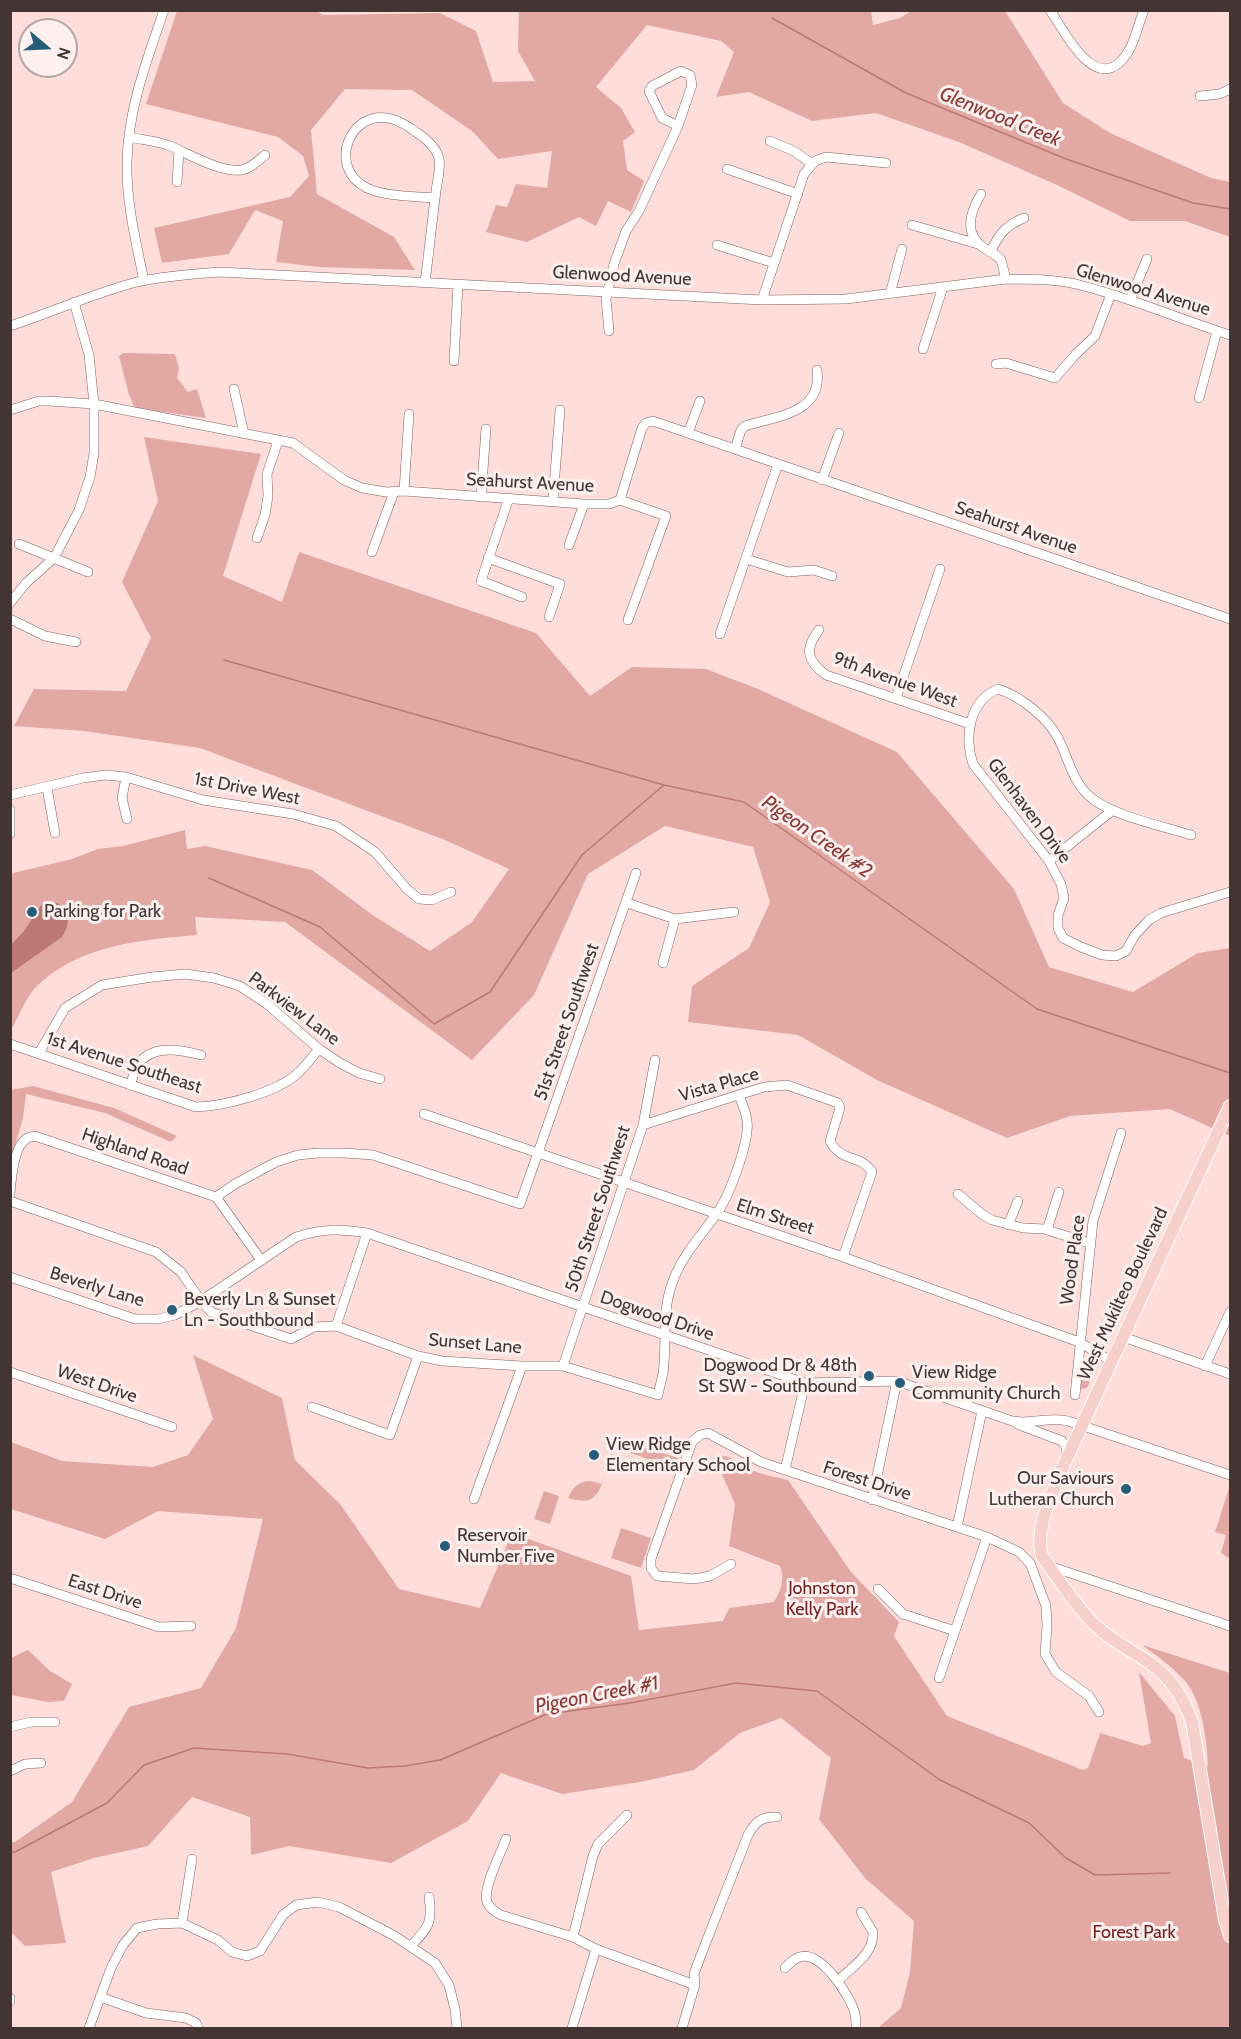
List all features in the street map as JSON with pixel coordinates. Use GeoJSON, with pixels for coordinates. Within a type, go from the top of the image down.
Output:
{"type":"FeatureCollection","features":[{"type":"Feature","properties":{"kind":"main road","name":"West Mukilteo Boulevard"},"geometry":{"type":"LineString","coordinates":[[1230,1106],[1066,1458],[1039,1533],[1042,1556],[1091,1621],[1113,1641],[1152,1664],[1174,1686],[1185,1704],[1192,1722],[1225,1920],[1230,1936]]}},
{"type":"Feature","properties":{"kind":"street"},"geometry":{"type":"LineString","coordinates":[[144,281],[128,181],[129,137],[143,71],[164,10]]}},
{"type":"Feature","properties":{"kind":"street"},"geometry":{"type":"LineString","coordinates":[[1050,10],[1084,60],[1096,67],[1108,69],[1120,62],[1128,51],[1144,10]]}},
{"type":"Feature","properties":{"kind":"street"},"geometry":{"type":"LineString","coordinates":[[609,330],[606,299],[614,264],[626,231],[639,212],[678,126],[692,85],[690,75],[681,71],[652,86],[649,91],[662,118],[678,126]]}},
{"type":"Feature","properties":{"kind":"street"},"geometry":{"type":"LineString","coordinates":[[1200,96],[1220,94],[1230,89]]}},
{"type":"Feature","properties":{"kind":"street"},"geometry":{"type":"LineString","coordinates":[[425,282],[435,198],[439,160],[425,138],[391,118],[375,119],[355,129],[346,148],[348,171],[356,180],[376,191],[435,198]]}},
{"type":"Feature","properties":{"kind":"street"},"geometry":{"type":"LineString","coordinates":[[129,137],[169,145],[198,159],[232,170],[242,170],[254,165],[265,155]]}},
{"type":"Feature","properties":{"kind":"street"},"geometry":{"type":"LineString","coordinates":[[770,141],[794,151],[812,164]]}},
{"type":"Feature","properties":{"kind":"street"},"geometry":{"type":"LineString","coordinates":[[177,182],[179,151]]}},
{"type":"Feature","properties":{"kind":"street"},"geometry":{"type":"LineString","coordinates":[[762,300],[804,174],[812,164],[826,156],[886,163]]}},
{"type":"Feature","properties":{"kind":"street"},"geometry":{"type":"LineString","coordinates":[[727,169],[798,194]]}},
{"type":"Feature","properties":{"kind":"street"},"geometry":{"type":"LineString","coordinates":[[978,243],[972,232],[970,221],[972,208],[981,194]]}},
{"type":"Feature","properties":{"kind":"street"},"geometry":{"type":"LineString","coordinates":[[991,251],[1002,231],[1024,218]]}},
{"type":"Feature","properties":{"kind":"street"},"geometry":{"type":"LineString","coordinates":[[912,225],[978,243],[1001,260],[1006,279]]}},
{"type":"Feature","properties":{"kind":"street"},"geometry":{"type":"LineString","coordinates":[[717,245],[774,263]]}},
{"type":"Feature","properties":{"kind":"street"},"geometry":{"type":"LineString","coordinates":[[890,294],[902,249]]}},
{"type":"Feature","properties":{"kind":"street"},"geometry":{"type":"LineString","coordinates":[[1130,300],[1147,259]]}},
{"type":"Feature","properties":{"kind":"street","name":"Glenwood Avenue"},"geometry":{"type":"LineString","coordinates":[[10,326],[74,302],[144,281],[220,272],[762,300],[846,299],[1006,279],[1056,281],[1111,294],[1230,335]]}},
{"type":"Feature","properties":{"kind":"street"},"geometry":{"type":"LineString","coordinates":[[454,361],[458,284]]}},
{"type":"Feature","properties":{"kind":"street"},"geometry":{"type":"LineString","coordinates":[[923,349],[943,287]]}},
{"type":"Feature","properties":{"kind":"street"},"geometry":{"type":"LineString","coordinates":[[996,364],[1006,363],[1055,378],[1095,336],[1111,294]]}},
{"type":"Feature","properties":{"kind":"street"},"geometry":{"type":"LineString","coordinates":[[10,603],[27,583],[54,558],[79,510],[90,477],[94,453],[94,404],[89,355],[74,302]]}},
{"type":"Feature","properties":{"kind":"street"},"geometry":{"type":"LineString","coordinates":[[1199,398],[1217,331]]}},
{"type":"Feature","properties":{"kind":"street"},"geometry":{"type":"LineString","coordinates":[[735,449],[741,430],[745,426],[786,415],[807,403],[819,382],[817,370]]}},
{"type":"Feature","properties":{"kind":"street"},"geometry":{"type":"LineString","coordinates":[[234,389],[244,434]]}},
{"type":"Feature","properties":{"kind":"street","name":"Seahurst Avenue"},"geometry":{"type":"LineString","coordinates":[[10,410],[39,401],[94,404],[293,443],[344,480],[362,488],[584,504],[609,504],[620,500],[642,428],[646,423],[653,421],[1230,619]]}},
{"type":"Feature","properties":{"kind":"street"},"geometry":{"type":"LineString","coordinates":[[688,433],[700,401]]}},
{"type":"Feature","properties":{"kind":"street"},"geometry":{"type":"LineString","coordinates":[[553,501],[560,410]]}},
{"type":"Feature","properties":{"kind":"street"},"geometry":{"type":"LineString","coordinates":[[372,552],[399,491],[409,414]]}},
{"type":"Feature","properties":{"kind":"street"},"geometry":{"type":"LineString","coordinates":[[481,496],[486,429]]}},
{"type":"Feature","properties":{"kind":"street"},"geometry":{"type":"LineString","coordinates":[[822,480],[839,433]]}},
{"type":"Feature","properties":{"kind":"street"},"geometry":{"type":"LineString","coordinates":[[257,538],[265,515],[268,496],[267,474],[278,441]]}},
{"type":"Feature","properties":{"kind":"street"},"geometry":{"type":"LineString","coordinates":[[720,634],[778,464]]}},
{"type":"Feature","properties":{"kind":"street"},"geometry":{"type":"LineString","coordinates":[[509,498],[480,581],[522,597]]}},
{"type":"Feature","properties":{"kind":"street"},"geometry":{"type":"LineString","coordinates":[[620,500],[666,516],[628,620]]}},
{"type":"Feature","properties":{"kind":"street"},"geometry":{"type":"LineString","coordinates":[[569,545],[584,504]]}},
{"type":"Feature","properties":{"kind":"street"},"geometry":{"type":"LineString","coordinates":[[20,543],[88,572]]}},
{"type":"Feature","properties":{"kind":"street"},"geometry":{"type":"LineString","coordinates":[[488,558],[560,584],[549,617]]}},
{"type":"Feature","properties":{"kind":"street"},"geometry":{"type":"LineString","coordinates":[[746,559],[788,572],[814,570],[832,576]]}},
{"type":"Feature","properties":{"kind":"street"},"geometry":{"type":"LineString","coordinates":[[896,698],[940,569]]}},
{"type":"Feature","properties":{"kind":"street"},"geometry":{"type":"LineString","coordinates":[[10,620],[45,636],[76,642]]}},
{"type":"Feature","properties":{"kind":"street","name":"9th Avenue West"},"geometry":{"type":"LineString","coordinates":[[819,630],[812,639],[809,649],[810,658],[815,667],[826,675],[970,724]]}},
{"type":"Feature","properties":{"kind":"street"},"geometry":{"type":"LineString","coordinates":[[970,724],[977,707],[987,693],[998,689],[1013,694],[1029,705],[1058,737],[1075,778],[1087,795],[1100,805],[1191,835]]}},
{"type":"Feature","properties":{"kind":"street","name":"Glenhaven Drive"},"geometry":{"type":"LineString","coordinates":[[970,724],[968,748],[973,764],[1049,861],[1061,884],[1064,898],[1058,915],[1058,928],[1063,938],[1102,955],[1116,956],[1126,951],[1149,920],[1161,913],[1230,892]]}},
{"type":"Feature","properties":{"kind":"street","name":"1st Drive West"},"geometry":{"type":"LineString","coordinates":[[10,795],[83,778],[105,775],[126,777],[203,800],[293,814],[336,826],[375,852],[407,889],[419,899],[432,900],[450,892]]}},
{"type":"Feature","properties":{"kind":"street"},"geometry":{"type":"LineString","coordinates":[[126,777],[122,798],[127,819]]}},
{"type":"Feature","properties":{"kind":"street"},"geometry":{"type":"LineString","coordinates":[[47,788],[56,833]]}},
{"type":"Feature","properties":{"kind":"street"},"geometry":{"type":"LineString","coordinates":[[10,808],[10,834]]}},
{"type":"Feature","properties":{"kind":"street"},"geometry":{"type":"LineString","coordinates":[[1049,861],[1113,810]]}},
{"type":"Feature","properties":{"kind":"street","name":"51st Street Southwest"},"geometry":{"type":"LineString","coordinates":[[216,1197],[267,1166],[298,1155],[318,1153],[373,1155],[520,1204],[636,873]]}},
{"type":"Feature","properties":{"kind":"street"},"geometry":{"type":"LineString","coordinates":[[627,903],[675,919],[734,912]]}},
{"type":"Feature","properties":{"kind":"street"},"geometry":{"type":"LineString","coordinates":[[663,963],[675,919]]}},
{"type":"Feature","properties":{"kind":"street","name":"Parkview Lane"},"geometry":{"type":"LineString","coordinates":[[39,1053],[65,1008],[102,985],[185,974],[214,978],[240,986],[267,1004],[340,1064],[380,1079]]}},
{"type":"Feature","properties":{"kind":"street","name":"1st Avenue Southeast"},"geometry":{"type":"LineString","coordinates":[[10,1044],[196,1107],[214,1106],[279,1085],[297,1074],[319,1049]]}},
{"type":"Feature","properties":{"kind":"street"},"geometry":{"type":"LineString","coordinates":[[130,1084],[138,1064],[148,1054],[164,1050],[183,1050],[201,1055]]}},
{"type":"Feature","properties":{"kind":"street","name":"50th Street Southwest"},"geometry":{"type":"LineString","coordinates":[[563,1366],[643,1125],[655,1060]]}},
{"type":"Feature","properties":{"kind":"street","name":"Vista Place"},"geometry":{"type":"LineString","coordinates":[[643,1125],[764,1087],[787,1086],[838,1103],[840,1108],[830,1141],[835,1151],[867,1165],[872,1172],[843,1257]]}},
{"type":"Feature","properties":{"kind":"street"},"geometry":{"type":"LineString","coordinates":[[666,1337],[666,1313],[677,1270],[702,1231],[717,1215],[731,1187],[748,1129],[739,1095]]}},
{"type":"Feature","properties":{"kind":"street","name":"Elm Street"},"geometry":{"type":"LineString","coordinates":[[424,1114],[538,1155],[843,1257],[1079,1341],[1111,1361]]}},
{"type":"Feature","properties":{"kind":"street","name":"Wood Place"},"geometry":{"type":"LineString","coordinates":[[1075,1395],[1089,1243],[1098,1202],[1122,1133]]}},
{"type":"Feature","properties":{"kind":"street","name":"Highland Road"},"geometry":{"type":"LineString","coordinates":[[10,1194],[19,1149],[26,1139],[35,1136],[216,1197]]}},
{"type":"Feature","properties":{"kind":"street"},"geometry":{"type":"LineString","coordinates":[[1047,1230],[1059,1192]]}},
{"type":"Feature","properties":{"kind":"street"},"geometry":{"type":"LineString","coordinates":[[958,1194],[983,1215],[1008,1225],[1047,1230],[1089,1243]]}},
{"type":"Feature","properties":{"kind":"street"},"geometry":{"type":"LineString","coordinates":[[216,1197],[261,1260]]}},
{"type":"Feature","properties":{"kind":"street","name":"Sunset Lane"},"geometry":{"type":"LineString","coordinates":[[10,1201],[156,1252],[182,1272],[211,1312],[291,1340],[314,1327],[336,1326],[418,1356],[442,1361],[563,1366],[658,1395],[664,1367],[666,1337]]}},
{"type":"Feature","properties":{"kind":"street"},"geometry":{"type":"LineString","coordinates":[[1008,1225],[1018,1201]]}},
{"type":"Feature","properties":{"kind":"street","name":"Beverly Lane"},"geometry":{"type":"LineString","coordinates":[[10,1277],[135,1320],[158,1319],[175,1315],[201,1301],[296,1237],[334,1229],[367,1233]]}},
{"type":"Feature","properties":{"kind":"street"},"geometry":{"type":"LineString","coordinates":[[336,1326],[367,1233]]}},
{"type":"Feature","properties":{"kind":"street","name":"Dogwood Drive"},"geometry":{"type":"LineString","coordinates":[[367,1233],[805,1383],[897,1381],[1012,1421],[1029,1422],[1053,1418],[1081,1425],[1230,1475]]}},
{"type":"Feature","properties":{"kind":"street"},"geometry":{"type":"LineString","coordinates":[[1205,1365],[1230,1312]]}},
{"type":"Feature","properties":{"kind":"street"},"geometry":{"type":"LineString","coordinates":[[1123,1336],[1230,1374]]}},
{"type":"Feature","properties":{"kind":"street"},"geometry":{"type":"LineString","coordinates":[[312,1407],[390,1435],[418,1356]]}},
{"type":"Feature","properties":{"kind":"street"},"geometry":{"type":"LineString","coordinates":[[474,1499],[522,1366]]}},
{"type":"Feature","properties":{"kind":"street","name":"West Drive"},"geometry":{"type":"LineString","coordinates":[[10,1372],[172,1427]]}},
{"type":"Feature","properties":{"kind":"street"},"geometry":{"type":"LineString","coordinates":[[872,1500],[897,1381]]}},
{"type":"Feature","properties":{"kind":"street"},"geometry":{"type":"LineString","coordinates":[[786,1470],[805,1383]]}},
{"type":"Feature","properties":{"kind":"street"},"geometry":{"type":"LineString","coordinates":[[957,1527],[982,1411]]}},
{"type":"Feature","properties":{"kind":"street"},"geometry":{"type":"LineString","coordinates":[[1012,1421],[1021,1427],[1062,1441],[1066,1448],[1066,1458]]}},
{"type":"Feature","properties":{"kind":"street","name":"Forest Drive"},"geometry":{"type":"LineString","coordinates":[[731,1564],[710,1576],[694,1579],[657,1576],[651,1568],[651,1559],[692,1442],[700,1435],[708,1433],[761,1462],[957,1527],[1019,1552],[1030,1563],[1046,1606],[1045,1654],[1056,1672],[1089,1696],[1099,1712]]}},
{"type":"Feature","properties":{"kind":"street"},"geometry":{"type":"LineString","coordinates":[[939,1678],[987,1538]]}},
{"type":"Feature","properties":{"kind":"street"},"geometry":{"type":"LineString","coordinates":[[1049,1566],[1230,1626]]}},
{"type":"Feature","properties":{"kind":"street","name":"East Drive"},"geometry":{"type":"LineString","coordinates":[[10,1578],[159,1627],[191,1626]]}},
{"type":"Feature","properties":{"kind":"street"},"geometry":{"type":"LineString","coordinates":[[878,1589],[903,1614],[955,1631]]}},
{"type":"Feature","properties":{"kind":"street"},"geometry":{"type":"LineString","coordinates":[[10,1727],[31,1722],[55,1722]]}},
{"type":"Feature","properties":{"kind":"street"},"geometry":{"type":"LineString","coordinates":[[10,1772],[25,1764],[41,1763]]}},
{"type":"Feature","properties":{"kind":"street"},"geometry":{"type":"LineString","coordinates":[[573,1937],[598,1844],[627,1815]]}},
{"type":"Feature","properties":{"kind":"street"},"geometry":{"type":"LineString","coordinates":[[682,2028],[695,1984],[694,1974],[748,1835],[762,1818],[777,1817]]}},
{"type":"Feature","properties":{"kind":"street"},"geometry":{"type":"LineString","coordinates":[[506,1839],[487,1889],[486,1901],[491,1909],[501,1915],[573,1937],[596,1949],[695,1984]]}},
{"type":"Feature","properties":{"kind":"street"},"geometry":{"type":"LineString","coordinates":[[182,1923],[192,1859]]}},
{"type":"Feature","properties":{"kind":"street"},"geometry":{"type":"LineString","coordinates":[[411,1946],[428,1929],[431,1914],[429,1897]]}},
{"type":"Feature","properties":{"kind":"street"},"geometry":{"type":"LineString","coordinates":[[88,2028],[111,1968],[123,1945],[137,1928],[182,1923],[218,1940],[232,1952],[247,1956],[260,1951],[283,1916],[296,1905],[318,1902],[339,1907],[411,1946],[435,1964],[449,1985],[457,2028]]}},
{"type":"Feature","properties":{"kind":"street"},"geometry":{"type":"LineString","coordinates":[[838,1981],[868,1954],[871,1947],[873,1932],[861,1912]]}},
{"type":"Feature","properties":{"kind":"street"},"geometry":{"type":"LineString","coordinates":[[572,2028],[596,1949]]}},
{"type":"Feature","properties":{"kind":"street"},"geometry":{"type":"LineString","coordinates":[[785,1968],[798,1957],[803,1956],[819,1963],[838,1981],[848,1997],[855,2013],[856,2028]]}},
{"type":"Feature","properties":{"kind":"street"},"geometry":{"type":"LineString","coordinates":[[100,1996],[146,2013],[186,2018],[196,2023],[198,2028]]}},
{"type":"Feature","properties":{"kind":"green space"},"geometry":{"type":"Polygon","coordinates":[[[871,10],[873,25],[900,18],[911,11],[1005,11],[1063,103],[1110,133],[1211,178],[1230,182],[1230,237],[1185,221],[1130,221],[1057,185],[959,142],[876,113],[812,121],[749,92],[716,97],[734,52],[721,41],[647,25],[596,87],[621,108],[635,132],[623,141],[627,170],[644,181],[631,212],[608,201],[596,226],[579,217],[527,242],[486,232],[496,205],[507,207],[516,184],[547,188],[552,151],[498,159],[472,131],[412,90],[345,89],[311,130],[317,194],[394,237],[415,270],[319,267],[276,262],[283,221],[255,210],[229,254],[162,263],[154,228],[290,197],[309,176],[303,156],[278,137],[146,104],[177,11],[317,11],[323,15],[440,13],[476,31],[493,82],[535,81],[518,51],[519,11],[871,10]]]}},
{"type":"Feature","properties":{"kind":"green space"},"geometry":{"type":"Polygon","coordinates":[[[123,353],[175,354],[179,368],[177,378],[188,392],[197,389],[206,418],[135,408],[129,395],[119,356],[123,353]]]}},
{"type":"Feature","properties":{"kind":"green space"},"geometry":{"type":"Polygon","coordinates":[[[144,437],[261,454],[223,576],[282,602],[299,552],[536,633],[590,696],[632,667],[706,669],[758,689],[897,752],[1014,889],[1049,967],[1133,992],[1198,953],[1230,948],[1230,1136],[1170,1109],[1070,1116],[1007,1138],[877,1080],[798,1035],[688,1022],[692,986],[749,948],[770,902],[753,847],[665,826],[588,874],[534,995],[472,1060],[285,922],[195,917],[197,935],[154,939],[91,953],[54,972],[37,986],[26,1001],[11,1030],[10,884],[13,873],[72,859],[98,849],[123,846],[185,830],[187,849],[205,846],[312,870],[374,916],[430,951],[472,922],[509,869],[445,840],[200,748],[84,731],[14,726],[34,689],[126,691],[151,638],[122,582],[158,501],[144,437]]]}},
{"type":"Feature","properties":{"kind":"green space"},"geometry":{"type":"Polygon","coordinates":[[[33,1086],[114,1108],[177,1136],[171,1142],[105,1113],[26,1094],[23,1118],[11,1160],[11,1090],[33,1086]]]}},
{"type":"Feature","properties":{"kind":"green space"},"geometry":{"type":"Polygon","coordinates":[[[193,1355],[282,1398],[295,1460],[340,1504],[399,1589],[480,1608],[512,1533],[631,1576],[639,1630],[723,1621],[729,1608],[774,1602],[782,1584],[780,1566],[729,1546],[735,1504],[716,1461],[718,1461],[715,1456],[720,1455],[734,1459],[759,1473],[788,1480],[851,1572],[899,1622],[894,1636],[947,1716],[1083,1770],[1088,1768],[1100,1733],[1143,1746],[1151,1743],[1139,1672],[1175,1716],[1184,1758],[1208,1766],[1202,1721],[1191,1689],[1165,1662],[1142,1645],[1230,1673],[1230,2028],[878,2028],[901,2008],[910,1972],[914,1921],[865,1878],[819,1819],[831,1758],[781,1718],[740,1733],[694,1770],[640,1782],[562,1794],[501,1773],[468,1821],[391,1863],[289,1846],[251,1855],[250,1817],[192,1797],[148,1846],[94,1858],[51,1872],[66,1943],[25,1946],[11,1932],[11,1842],[15,1842],[72,1802],[129,1707],[201,1688],[236,1628],[263,1519],[158,1511],[105,1539],[11,1509],[11,1442],[62,1461],[153,1467],[188,1455],[213,1419],[193,1355]]]}},
{"type":"Feature","properties":{"kind":"green space"},"geometry":{"type":"Polygon","coordinates":[[[1085,1359],[1097,1362],[1097,1366],[1087,1388],[1081,1389],[1080,1374],[1085,1359]]]}},
{"type":"Feature","properties":{"kind":"green space"},"geometry":{"type":"Polygon","coordinates":[[[631,1443],[678,1458],[674,1468],[628,1452],[631,1443]]]}},
{"type":"Feature","properties":{"kind":"green space"},"geometry":{"type":"Polygon","coordinates":[[[590,1481],[602,1484],[593,1498],[580,1501],[568,1498],[576,1486],[590,1481]]]}},
{"type":"Feature","properties":{"kind":"green space"},"geometry":{"type":"Polygon","coordinates":[[[1230,1485],[1230,1559],[1221,1553],[1226,1535],[1215,1532],[1230,1485]]]}},
{"type":"Feature","properties":{"kind":"green space"},"geometry":{"type":"Polygon","coordinates":[[[544,1491],[559,1496],[550,1524],[534,1519],[544,1491]]]}},
{"type":"Feature","properties":{"kind":"green space"},"geometry":{"type":"Polygon","coordinates":[[[621,1528],[651,1538],[641,1568],[611,1558],[621,1528]]]}},
{"type":"Feature","properties":{"kind":"green space"},"geometry":{"type":"Polygon","coordinates":[[[28,1650],[50,1671],[72,1684],[64,1701],[48,1702],[11,1695],[11,1658],[28,1650]]]}},
{"type":"Feature","properties":{"kind":"shaded area"},"geometry":{"type":"Polygon","coordinates":[[[44,901],[59,904],[63,908],[68,918],[66,930],[62,937],[11,973],[11,945],[24,931],[44,901]]]}},
{"type":"Feature","properties":{"kind":"waterway","name":"Glenwood Creek"},"geometry":{"type":"LineString","coordinates":[[772,18],[906,93],[1066,159],[1193,203],[1230,209]]}},
{"type":"Feature","properties":{"kind":"waterway","name":"Pigeon Creek #2"},"geometry":{"type":"LineString","coordinates":[[224,660],[664,785],[744,802],[1037,1009],[1230,1073]]}},
{"type":"Feature","properties":{"kind":"waterway","name":"Pigeon Creek #2"},"geometry":{"type":"LineString","coordinates":[[209,878],[320,927],[434,1024],[490,992],[582,855],[664,785]]}},
{"type":"Feature","properties":{"kind":"waterway","name":"Pigeon Creek #1"},"geometry":{"type":"LineString","coordinates":[[10,1852],[15,1852],[107,1803],[144,1765],[194,1748],[287,1754],[368,1768],[405,1766],[440,1760],[547,1714],[630,1703],[736,1683],[817,1691],[940,1780],[1029,1823],[1066,1858],[1095,1875],[1170,1873]]}},
{"type":"Feature","properties":{"kind":"place","name":"Parking for Park"},"geometry":{"type":"Point","coordinates":[32,912]}},
{"type":"Feature","properties":{"kind":"place","name":"Beverly Ln & Sunset Ln - Southbound"},"geometry":{"type":"Point","coordinates":[172,1310]}},
{"type":"Feature","properties":{"kind":"place","name":"Dogwood Dr & 48th St SW - Southbound"},"geometry":{"type":"Point","coordinates":[869,1376]}},
{"type":"Feature","properties":{"kind":"place","name":"View Ridge Community Church"},"geometry":{"type":"Point","coordinates":[900,1383]}},
{"type":"Feature","properties":{"kind":"place","name":"View Ridge Elementary School"},"geometry":{"type":"Point","coordinates":[594,1455]}},
{"type":"Feature","properties":{"kind":"place","name":"Our Saviours Lutheran Church"},"geometry":{"type":"Point","coordinates":[1126,1489]}},
{"type":"Feature","properties":{"kind":"place","name":"Reservoir Number Five"},"geometry":{"type":"Point","coordinates":[445,1546]}},
{"type":"Feature","properties":{"kind":"park label","name":"Johnston Kelly Park"},"geometry":{"type":"Point","coordinates":[822,1599]}},
{"type":"Feature","properties":{"kind":"park label","name":"Forest Park"},"geometry":{"type":"Point","coordinates":[1134,1933]}}]}
